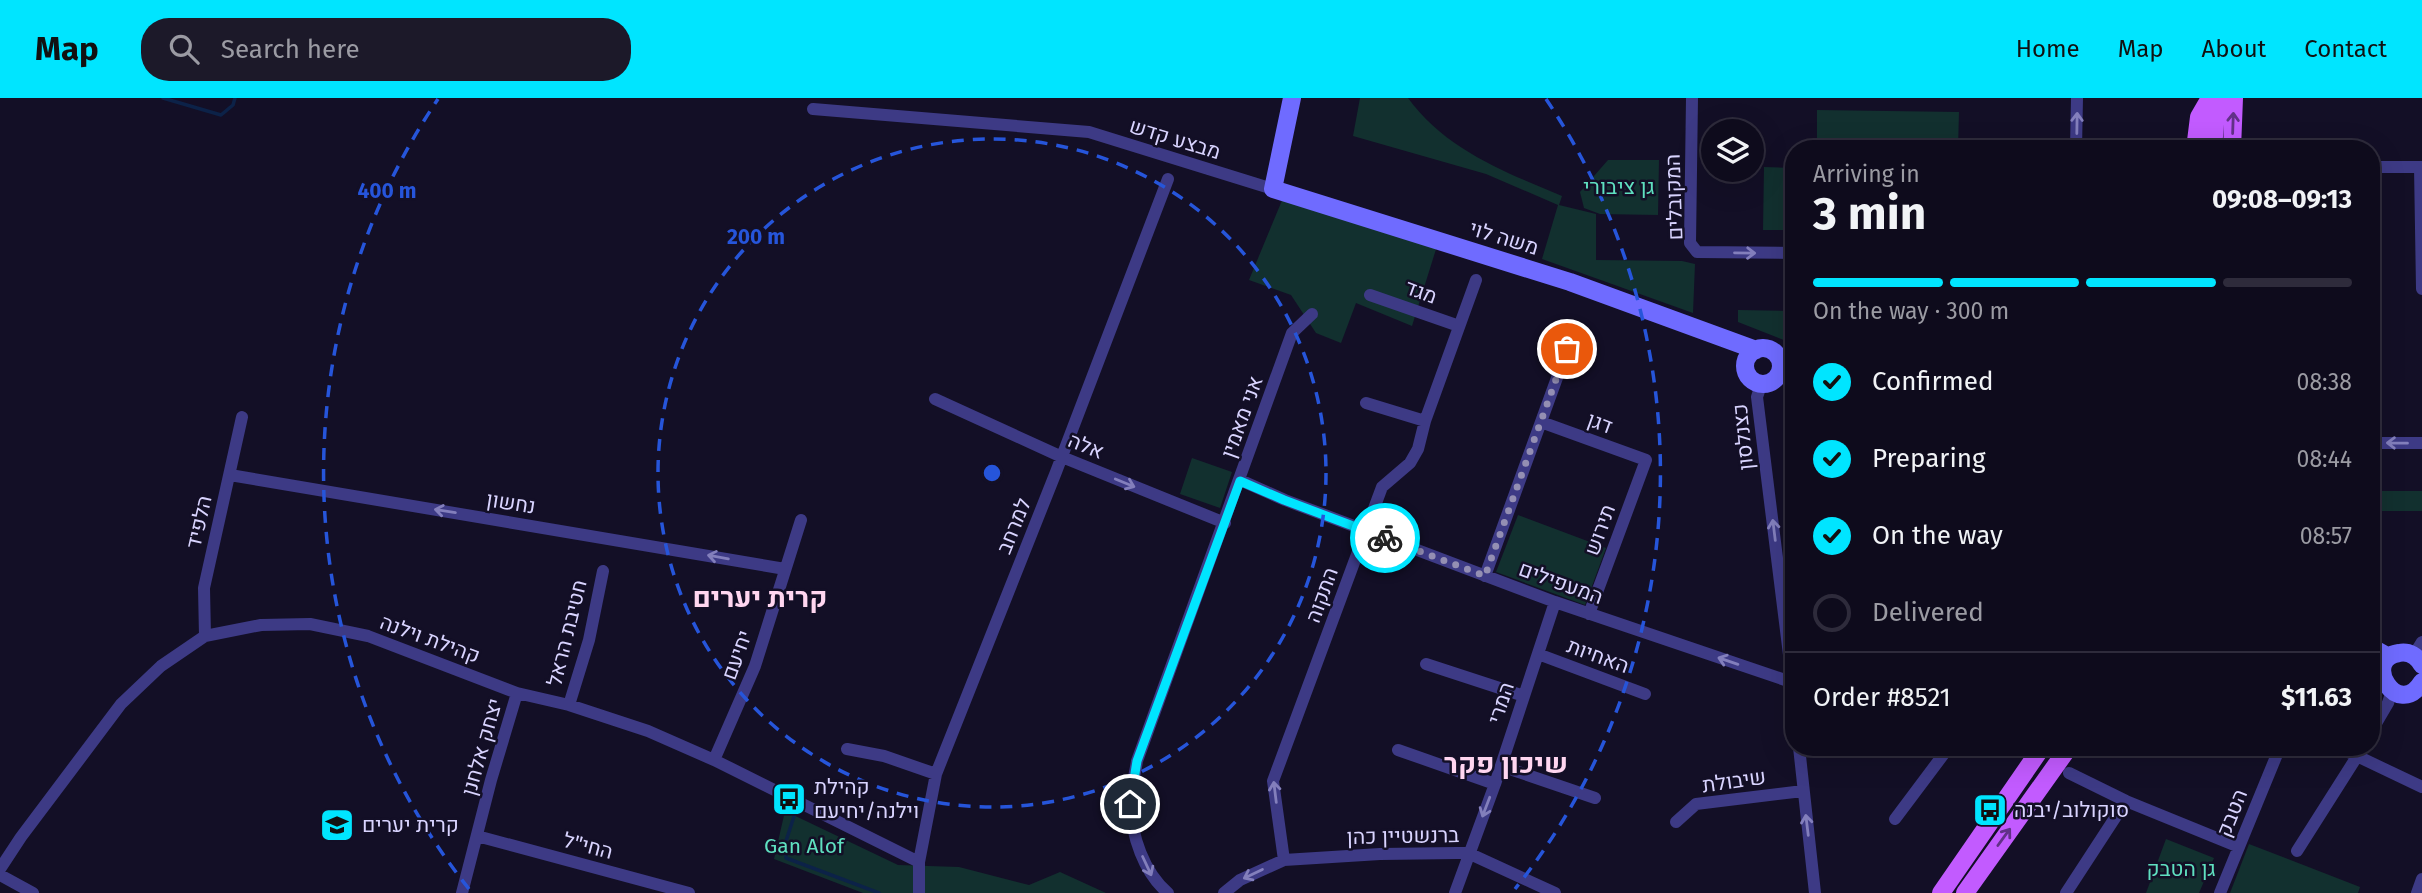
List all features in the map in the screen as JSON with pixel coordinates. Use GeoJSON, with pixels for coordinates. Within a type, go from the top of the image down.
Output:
{"type":"FeatureCollection","features":[{"type":"Feature","properties":{"kind":"main road"},"geometry":{"type":"LineString","coordinates":[[2196,140],[2199,117],[2210,98]]}},
{"type":"Feature","properties":{"kind":"main road"},"geometry":{"type":"LineString","coordinates":[[2215,140],[2217,98]]}},
{"type":"Feature","properties":{"kind":"main road"},"geometry":{"type":"LineString","coordinates":[[2232,140],[2234,98]]}},
{"type":"Feature","properties":{"kind":"main road"},"geometry":{"type":"LineString","coordinates":[[1941,893],[2036,756]]}},
{"type":"Feature","properties":{"kind":"main road"},"geometry":{"type":"LineString","coordinates":[[1965,893],[2063,756]]}},
{"type":"Feature","properties":{"kind":"street"},"geometry":{"type":"LineString","coordinates":[[1273,189],[1292,98]]}},
{"type":"Feature","properties":{"kind":"street","name":"המקובלים"},"geometry":{"type":"LineString","coordinates":[[1692,98],[1690,243],[1697,252],[1785,253]]}},
{"type":"Feature","properties":{"kind":"street"},"geometry":{"type":"LineString","coordinates":[[2076,140],[2077,98]]}},
{"type":"Feature","properties":{"kind":"street","name":"מבצע קדש"},"geometry":{"type":"LineString","coordinates":[[813,109],[1089,132],[1273,189]]}},
{"type":"Feature","properties":{"kind":"street"},"geometry":{"type":"LineString","coordinates":[[2380,167],[2421,167],[2422,289]]}},
{"type":"Feature","properties":{"kind":"street","name":"למרחב"},"geometry":{"type":"LineString","coordinates":[[919,893],[919,862],[936,774],[1062,457],[1168,179]]}},
{"type":"Feature","properties":{"kind":"street","name":"משה לוי"},"geometry":{"type":"LineString","coordinates":[[1273,189],[1570,282],[1756,350]]}},
{"type":"Feature","properties":{"kind":"street","name":"התקוה"},"geometry":{"type":"LineString","coordinates":[[1284,860],[1273,781],[1382,487],[1410,463],[1418,449],[1425,421],[1476,280]]}},
{"type":"Feature","properties":{"kind":"street","name":"מגד"},"geometry":{"type":"LineString","coordinates":[[1370,295],[1459,327]]}},
{"type":"Feature","properties":{"kind":"street","name":"אני מאמין"},"geometry":{"type":"LineString","coordinates":[[1168,893],[1154,879],[1135,833],[1130,804],[1137,761],[1292,333],[1312,314]]}},
{"type":"Feature","properties":{"kind":"street"},"geometry":{"type":"LineString","coordinates":[[1485,576],[1574,331]]}},
{"type":"Feature","properties":{"kind":"street"},"geometry":{"type":"LineString","coordinates":[[1719,336],[1745,369],[1750,380],[1778,382],[1785,361]]}},
{"type":"Feature","properties":{"kind":"street"},"geometry":{"type":"LineString","coordinates":[[1745,369],[1747,357],[1756,350],[1768,349],[1785,358]]}},
{"type":"Feature","properties":{"kind":"street","name":"כצנלסון"},"geometry":{"type":"LineString","coordinates":[[1778,382],[1757,397],[1785,623]]}},
{"type":"Feature","properties":{"kind":"street","name":"אלה"},"geometry":{"type":"LineString","coordinates":[[935,399],[1062,457],[1225,523]]}},
{"type":"Feature","properties":{"kind":"street"},"geometry":{"type":"LineString","coordinates":[[1366,404],[1425,421]]}},
{"type":"Feature","properties":{"kind":"street","name":"הלפיד"},"geometry":{"type":"LineString","coordinates":[[205,636],[204,588],[242,417]]}},
{"type":"Feature","properties":{"kind":"street","name":"דגן"},"geometry":{"type":"LineString","coordinates":[[1541,422],[1646,460]]}},
{"type":"Feature","properties":{"kind":"street"},"geometry":{"type":"LineString","coordinates":[[2380,443],[2422,443]]}},
{"type":"Feature","properties":{"kind":"street","name":"תירוש"},"geometry":{"type":"LineString","coordinates":[[1589,614],[1646,460]]}},
{"type":"Feature","properties":{"kind":"street","name":"נחשון"},"geometry":{"type":"LineString","coordinates":[[230,475],[785,569]]}},
{"type":"Feature","properties":{"kind":"street","name":"המעפילים"},"geometry":{"type":"LineString","coordinates":[[1240,481],[1555,603],[1785,684]]}},
{"type":"Feature","properties":{"kind":"street","name":"יחיעם"},"geometry":{"type":"LineString","coordinates":[[714,760],[755,666],[801,520]]}},
{"type":"Feature","properties":{"kind":"street","name":"חטיבת הראל"},"geometry":{"type":"LineString","coordinates":[[569,705],[589,640],[603,571]]}},
{"type":"Feature","properties":{"kind":"street","name":"המרי"},"geometry":{"type":"LineString","coordinates":[[1455,893],[1495,784],[1555,603]]}},
{"type":"Feature","properties":{"kind":"street","name":"קהילת וילנה"},"geometry":{"type":"LineString","coordinates":[[0,869],[121,704],[161,666],[205,636],[261,625],[310,624],[368,636],[517,693],[569,705],[648,731],[714,760],[919,862]]}},
{"type":"Feature","properties":{"kind":"street"},"geometry":{"type":"LineString","coordinates":[[2419,654],[2402,652],[2381,662],[2383,681],[2392,691],[2406,694],[2419,690]]}},
{"type":"Feature","properties":{"kind":"street","name":"האחיות"},"geometry":{"type":"LineString","coordinates":[[1538,654],[1645,694]]}},
{"type":"Feature","properties":{"kind":"street"},"geometry":{"type":"LineString","coordinates":[[1426,664],[1524,696]]}},
{"type":"Feature","properties":{"kind":"street"},"geometry":{"type":"LineString","coordinates":[[2380,714],[2392,691]]}},
{"type":"Feature","properties":{"kind":"street","name":"יצחק אלחנן"},"geometry":{"type":"LineString","coordinates":[[462,893],[517,693]]}},
{"type":"Feature","properties":{"kind":"street"},"geometry":{"type":"LineString","coordinates":[[847,749],[884,756],[936,774]]}},
{"type":"Feature","properties":{"kind":"street"},"geometry":{"type":"LineString","coordinates":[[1398,750],[1495,784]]}},
{"type":"Feature","properties":{"kind":"street"},"geometry":{"type":"LineString","coordinates":[[1800,756],[1815,893]]}},
{"type":"Feature","properties":{"kind":"street"},"geometry":{"type":"LineString","coordinates":[[1895,818],[1942,756]]}},
{"type":"Feature","properties":{"kind":"street","name":"הטבק"},"geometry":{"type":"LineString","coordinates":[[2220,893],[2276,756]]}},
{"type":"Feature","properties":{"kind":"street"},"geometry":{"type":"LineString","coordinates":[[2297,850],[2357,756]]}},
{"type":"Feature","properties":{"kind":"street"},"geometry":{"type":"LineString","coordinates":[[2367,756],[2422,787]]}},
{"type":"Feature","properties":{"kind":"street"},"geometry":{"type":"LineString","coordinates":[[1501,766],[1594,798]]}},
{"type":"Feature","properties":{"kind":"street"},"geometry":{"type":"LineString","coordinates":[[2069,773],[2126,801],[2239,847]]}},
{"type":"Feature","properties":{"kind":"street","name":"שיבולת"},"geometry":{"type":"LineString","coordinates":[[1676,822],[1696,804],[1803,792]]}},
{"type":"Feature","properties":{"kind":"street"},"geometry":{"type":"LineString","coordinates":[[2066,893],[2126,801]]}},
{"type":"Feature","properties":{"kind":"street","name":"החי\"ל"},"geometry":{"type":"LineString","coordinates":[[477,836],[689,893]]}},
{"type":"Feature","properties":{"kind":"street","name":"ברנשטיין כהן"},"geometry":{"type":"LineString","coordinates":[[1284,860],[1380,854],[1468,853],[1555,893]]}},
{"type":"Feature","properties":{"kind":"street"},"geometry":{"type":"LineString","coordinates":[[1224,893],[1240,880],[1284,860]]}},
{"type":"Feature","properties":{"kind":"street"},"geometry":{"type":"LineString","coordinates":[[0,875],[33,893]]}},
{"type":"Feature","properties":{"kind":"street"},"geometry":{"type":"LineString","coordinates":[[2417,893],[2422,879]]}},
{"type":"Feature","properties":{"kind":"green space"},"geometry":{"type":"Polygon","coordinates":[[[1360,98],[1408,98],[1423,116],[1458,146],[1498,168],[1562,196],[1559,205],[1596,214],[1596,260],[1682,261],[1695,264],[1693,313],[1542,259],[1558,205],[1486,174],[1353,136],[1360,98]]]}},
{"type":"Feature","properties":{"kind":"green space"},"geometry":{"type":"Polygon","coordinates":[[[1817,110],[1959,112],[1958,140],[1817,140],[1817,110]]]}},
{"type":"Feature","properties":{"kind":"green space","name":"גן ציבורי"},"geometry":{"type":"Polygon","coordinates":[[[1608,160],[1659,160],[1658,215],[1600,214],[1584,208],[1580,192],[1608,160]]]}},
{"type":"Feature","properties":{"kind":"green space"},"geometry":{"type":"Polygon","coordinates":[[[1764,167],[1785,168],[1785,230],[1763,230],[1764,167]]]}},
{"type":"Feature","properties":{"kind":"green space"},"geometry":{"type":"Polygon","coordinates":[[[1283,198],[1437,246],[1412,326],[1356,303],[1341,343],[1316,333],[1291,295],[1249,280],[1283,198]]]}},
{"type":"Feature","properties":{"kind":"green space"},"geometry":{"type":"Polygon","coordinates":[[[1738,310],[1785,311],[1785,340],[1738,322],[1738,310]]]}},
{"type":"Feature","properties":{"kind":"green space"},"geometry":{"type":"Polygon","coordinates":[[[1192,458],[1232,472],[1220,508],[1180,494],[1192,458]]]}},
{"type":"Feature","properties":{"kind":"green space"},"geometry":{"type":"Polygon","coordinates":[[[2380,491],[2422,491],[2422,511],[2380,511],[2380,491]]]}},
{"type":"Feature","properties":{"kind":"green space"},"geometry":{"type":"Polygon","coordinates":[[[1518,515],[1606,548],[1585,605],[1496,572],[1518,515]]]}},
{"type":"Feature","properties":{"kind":"green space","name":"Gan Alof"},"geometry":{"type":"Polygon","coordinates":[[[785,811],[898,865],[959,867],[1029,885],[1060,872],[1106,893],[863,893],[774,859],[785,811]]]}},
{"type":"Feature","properties":{"kind":"green space","name":"גן הטבק"},"geometry":{"type":"Polygon","coordinates":[[[2166,839],[2214,858],[2199,893],[2146,893],[2166,839]]]}},
{"type":"Feature","properties":{"kind":"green space"},"geometry":{"type":"Polygon","coordinates":[[[2249,844],[2360,887],[2358,893],[2230,893],[2249,844]]]}},
{"type":"Feature","properties":{"kind":"waterway"},"geometry":{"type":"LineString","coordinates":[[163,98],[221,115],[233,105],[235,98]]}},
{"type":"Feature","properties":{"kind":"waterway"},"geometry":{"type":"LineString","coordinates":[[798,804],[786,841],[786,858],[879,893]]}},
{"type":"Feature","properties":{"kind":"way so far"},"geometry":{"type":"LineString","coordinates":[[1385,538],[1485,576],[1567,349]]}},
{"type":"Feature","properties":{"kind":"place","name":"קהילת וילנה/יחיעם"},"geometry":{"type":"Point","coordinates":[789,799]}},
{"type":"Feature","properties":{"kind":"place","name":"סוקולוב/יבנה"},"geometry":{"type":"Point","coordinates":[1990,810]}},
{"type":"Feature","properties":{"kind":"place","name":"קרית יערים"},"geometry":{"type":"Point","coordinates":[337,825]}},
{"type":"Feature","properties":{"kind":"district","name":"קרית יערים"},"geometry":{"type":"Point","coordinates":[760,597]}},
{"type":"Feature","properties":{"kind":"district","name":"שיכון פקר"},"geometry":{"type":"Point","coordinates":[1506,763]}},
{"type":"Feature","properties":{"kind":"route"},"geometry":{"type":"LineString","coordinates":[[1130,804],[1137,761],[1240,481],[1385,538]]}}]}
